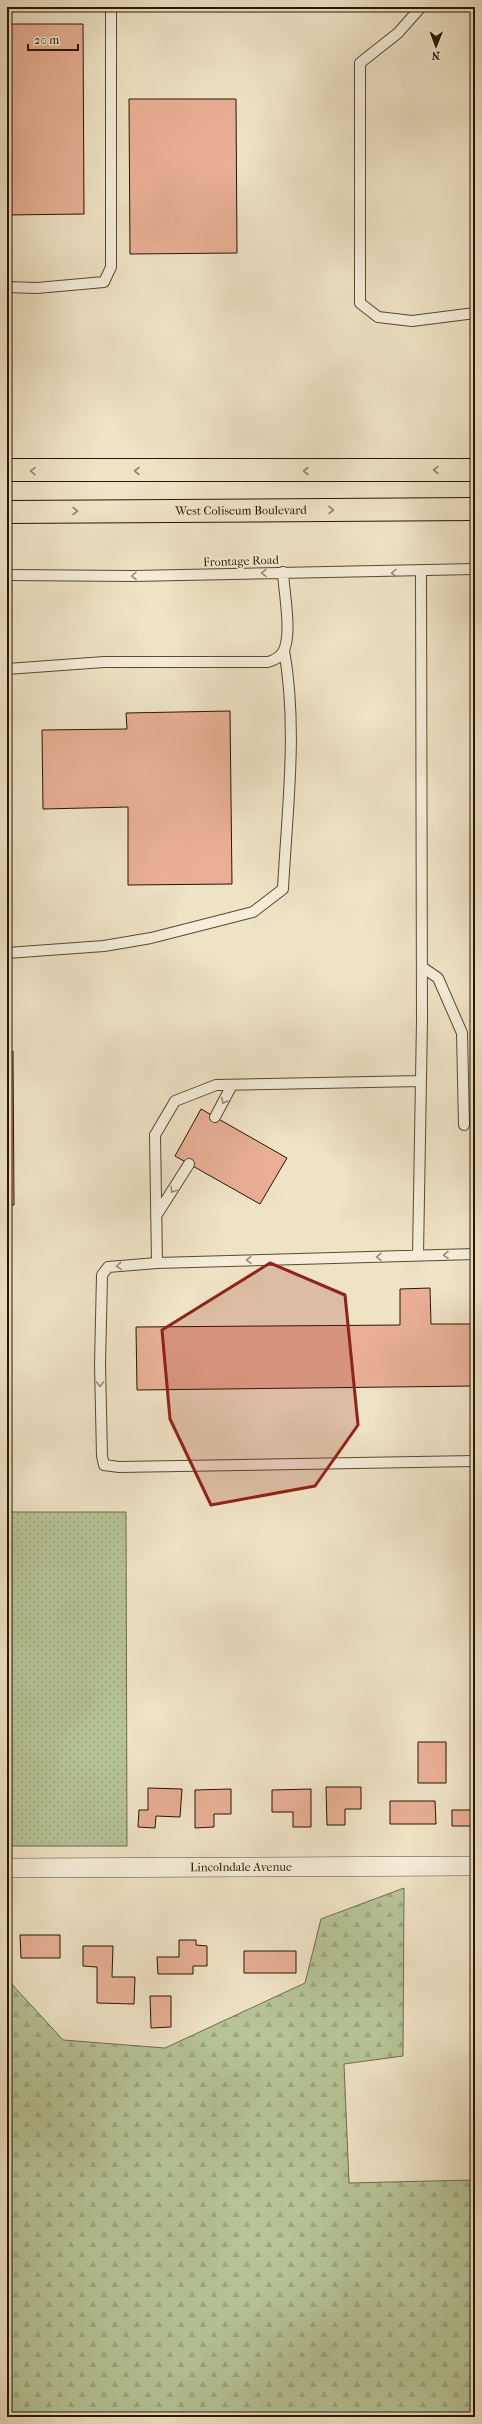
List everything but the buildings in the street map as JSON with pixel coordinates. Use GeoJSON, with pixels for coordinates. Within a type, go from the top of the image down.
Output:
{"type":"FeatureCollection","features":[{"type":"Feature","properties":{"kind":"highway"},"geometry":{"type":"LineString","coordinates":[[7,470],[475,470]]}},
{"type":"Feature","properties":{"kind":"highway","name":"West Coliseum Boulevard"},"geometry":{"type":"LineString","coordinates":[[7,512],[475,509]]}},
{"type":"Feature","properties":{"kind":"street","name":"Lincolndale Avenue"},"geometry":{"type":"LineString","coordinates":[[7,1868],[475,1866]]}},
{"type":"Feature","properties":{"kind":"lane"},"geometry":{"type":"LineString","coordinates":[[7,287],[37,288],[104,282],[111,267],[110,7]]}},
{"type":"Feature","properties":{"kind":"lane"},"geometry":{"type":"LineString","coordinates":[[421,7],[398,33],[360,63],[360,303],[378,318],[412,321],[475,313]]}},
{"type":"Feature","properties":{"kind":"lane","name":"Frontage Road"},"geometry":{"type":"LineString","coordinates":[[7,575],[134,576],[283,572],[421,572],[475,569]]}},
{"type":"Feature","properties":{"kind":"lane"},"geometry":{"type":"LineString","coordinates":[[7,669],[104,662],[268,662],[278,659],[284,650],[287,636],[283,572]]}},
{"type":"Feature","properties":{"kind":"lane"},"geometry":{"type":"LineString","coordinates":[[418,1255],[422,967],[421,572]]}},
{"type":"Feature","properties":{"kind":"lane"},"geometry":{"type":"LineString","coordinates":[[7,953],[104,946],[151,938],[253,912],[283,890],[291,732],[290,685],[284,650]]}},
{"type":"Feature","properties":{"kind":"lane"},"geometry":{"type":"LineString","coordinates":[[422,967],[438,978],[462,1033],[464,1125]]}},
{"type":"Feature","properties":{"kind":"lane"},"geometry":{"type":"LineString","coordinates":[[157,1263],[155,1135],[175,1101],[216,1085],[421,1081]]}},
{"type":"Feature","properties":{"kind":"lane"},"geometry":{"type":"LineString","coordinates":[[215,1117],[232,1085]]}},
{"type":"Feature","properties":{"kind":"lane"},"geometry":{"type":"LineString","coordinates":[[156,1216],[189,1164]]}},
{"type":"Feature","properties":{"kind":"lane"},"geometry":{"type":"LineString","coordinates":[[475,1254],[157,1263],[108,1267],[102,1275],[100,1372],[102,1456],[104,1465],[119,1467],[475,1461]]}},
{"type":"Feature","properties":{"kind":"highlighted area"},"geometry":{"type":"Polygon","coordinates":[[[270,1263],[345,1295],[358,1425],[315,1486],[211,1505],[170,1419],[162,1330],[270,1263]]]}},
{"type":"Feature","properties":{"kind":"green space"},"geometry":{"type":"Polygon","coordinates":[[[7,1512],[126,1512],[127,1846],[7,1846],[7,1512]]]}},
{"type":"Feature","properties":{"kind":"green space"},"geometry":{"type":"Polygon","coordinates":[[[404,1888],[403,2056],[344,2064],[349,2183],[475,2180],[475,2417],[7,2417],[7,1979],[63,2040],[165,2048],[305,1983],[321,1919],[404,1888]]]}}]}
